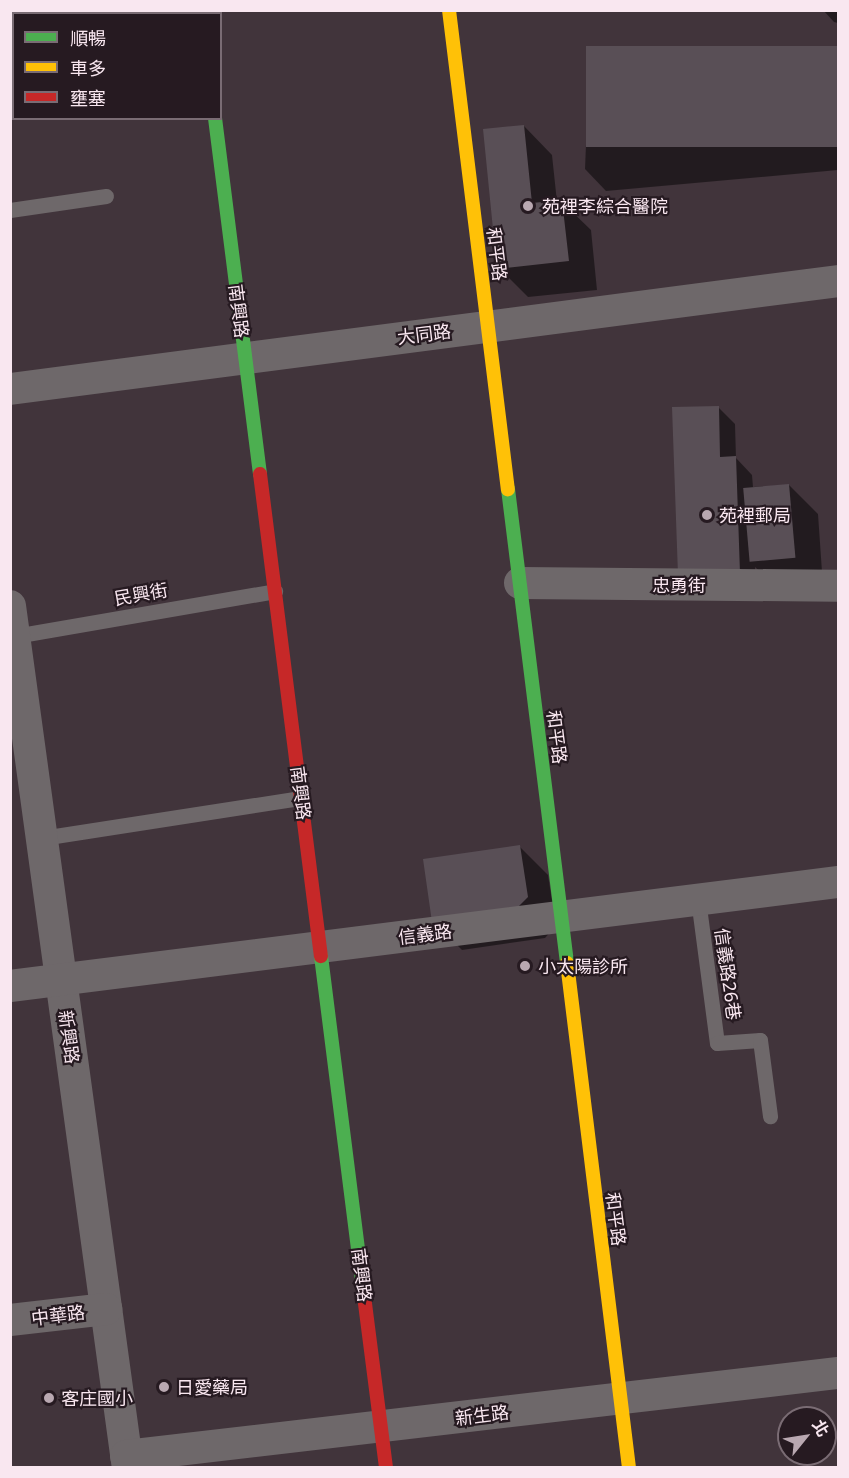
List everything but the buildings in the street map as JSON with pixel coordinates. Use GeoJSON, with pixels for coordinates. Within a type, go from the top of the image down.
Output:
{"type":"FeatureCollection","features":[{"type":"Feature","properties":{"kind":"street","name":"和平路"},"geometry":{"type":"LineString","coordinates":[[449,10],[629,1467]]}},
{"type":"Feature","properties":{"kind":"street","name":"南興路"},"geometry":{"type":"LineString","coordinates":[[215,120],[386,1467]]}},
{"type":"Feature","properties":{"kind":"street","name":"大同路"},"geometry":{"type":"LineString","coordinates":[[10,389],[245,356],[838,281]]}},
{"type":"Feature","properties":{"kind":"street","name":"忠勇街"},"geometry":{"type":"LineString","coordinates":[[519,583],[838,586]]}},
{"type":"Feature","properties":{"kind":"street","name":"新興路"},"geometry":{"type":"LineString","coordinates":[[10,606],[127,1462]]}},
{"type":"Feature","properties":{"kind":"street","name":"信義路"},"geometry":{"type":"LineString","coordinates":[[10,986],[838,882]]}},
{"type":"Feature","properties":{"kind":"street","name":"中華路"},"geometry":{"type":"LineString","coordinates":[[10,1320],[106,1309]]}},
{"type":"Feature","properties":{"kind":"street","name":"新生路"},"geometry":{"type":"LineString","coordinates":[[127,1462],[381,1426],[838,1373]]}},
{"type":"Feature","properties":{"kind":"lane"},"geometry":{"type":"LineString","coordinates":[[10,210],[106,196]]}},
{"type":"Feature","properties":{"kind":"lane","name":"民興街"},"geometry":{"type":"LineString","coordinates":[[15,636],[275,591]]}},
{"type":"Feature","properties":{"kind":"lane"},"geometry":{"type":"LineString","coordinates":[[42,838],[301,798]]}},
{"type":"Feature","properties":{"kind":"lane","name":"信義路26巷"},"geometry":{"type":"LineString","coordinates":[[698,899],[717,1043],[760,1040],[770,1116]]}},
{"type":"Feature","properties":{"kind":"traffic: fast"},"geometry":{"type":"LineString","coordinates":[[215,120],[260,474]]}},
{"type":"Feature","properties":{"kind":"traffic: fast"},"geometry":{"type":"LineString","coordinates":[[508,489],[567,963]]}},
{"type":"Feature","properties":{"kind":"traffic: fast"},"geometry":{"type":"LineString","coordinates":[[321,956],[363,1288]]}},
{"type":"Feature","properties":{"kind":"traffic: slow"},"geometry":{"type":"LineString","coordinates":[[449,10],[508,489]]}},
{"type":"Feature","properties":{"kind":"traffic: slow"},"geometry":{"type":"LineString","coordinates":[[567,963],[629,1468]]}},
{"type":"Feature","properties":{"kind":"traffic: jam"},"geometry":{"type":"LineString","coordinates":[[260,474],[321,956]]}},
{"type":"Feature","properties":{"kind":"traffic: jam"},"geometry":{"type":"LineString","coordinates":[[363,1288],[386,1468]]}},
{"type":"Feature","properties":{"kind":"place","name":"苑裡李綜合醫院"},"geometry":{"type":"Point","coordinates":[528,206]}},
{"type":"Feature","properties":{"kind":"place","name":"苑裡郵局"},"geometry":{"type":"Point","coordinates":[707,515]}},
{"type":"Feature","properties":{"kind":"place","name":"小太陽診所"},"geometry":{"type":"Point","coordinates":[525,966]}},
{"type":"Feature","properties":{"kind":"place","name":"日愛藥局"},"geometry":{"type":"Point","coordinates":[164,1387]}},
{"type":"Feature","properties":{"kind":"place","name":"客庄國小"},"geometry":{"type":"Point","coordinates":[49,1398]}}]}
